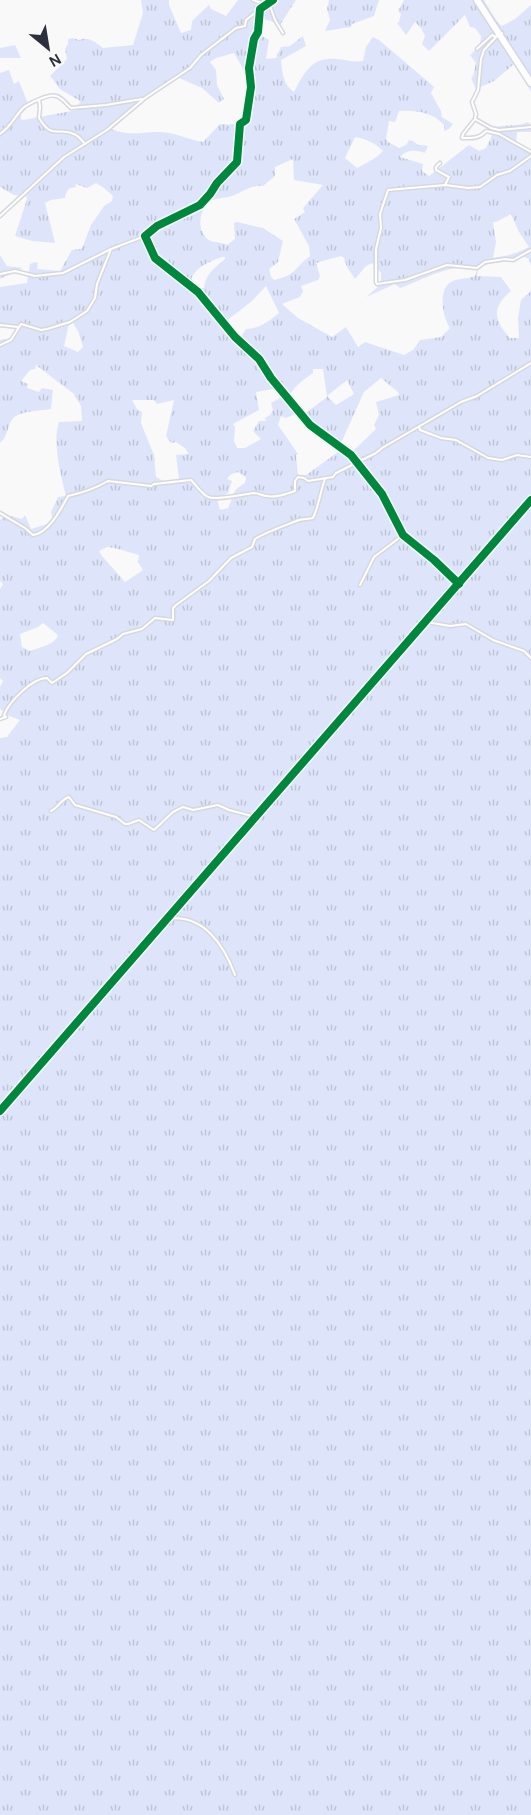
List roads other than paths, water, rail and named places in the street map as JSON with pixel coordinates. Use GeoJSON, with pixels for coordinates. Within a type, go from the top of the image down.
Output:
{"type":"FeatureCollection","features":[{"type":"Feature","properties":{"kind":"highway"},"geometry":{"type":"LineString","coordinates":[[479,0],[531,83]]}},
{"type":"Feature","properties":{"kind":"highway"},"geometry":{"type":"LineString","coordinates":[[499,35],[531,77]]}},
{"type":"Feature","properties":{"kind":"street"},"geometry":{"type":"LineString","coordinates":[[253,0],[272,8],[274,21],[283,33]]}},
{"type":"Feature","properties":{"kind":"street"},"geometry":{"type":"LineString","coordinates":[[0,216],[64,158],[107,130],[145,98],[190,68],[201,55],[236,28],[245,26],[246,20],[273,0]]}},
{"type":"Feature","properties":{"kind":"street"},"geometry":{"type":"LineString","coordinates":[[0,274],[15,271],[35,276],[63,273],[111,249],[145,236],[158,226],[200,205],[237,162],[240,124],[246,120],[248,107],[251,87],[249,68],[254,39],[258,32],[260,9]]}},
{"type":"Feature","properties":{"kind":"street"},"geometry":{"type":"LineString","coordinates":[[477,49],[492,35],[499,35]]}},
{"type":"Feature","properties":{"kind":"street"},"geometry":{"type":"LineString","coordinates":[[499,35],[484,50],[478,90],[472,102],[476,114],[462,138],[482,136],[486,131],[499,134],[531,154],[510,171],[497,175],[480,187],[445,185],[388,190],[380,214],[381,228],[376,249],[376,282],[377,284],[405,280],[447,265],[477,268],[485,262],[505,258],[513,260],[531,250]]}},
{"type":"Feature","properties":{"kind":"street"},"geometry":{"type":"LineString","coordinates":[[0,134],[10,126],[23,108],[54,95],[70,108],[145,98]]}},
{"type":"Feature","properties":{"kind":"street"},"geometry":{"type":"LineString","coordinates":[[39,100],[39,118],[47,129],[55,133],[75,134],[86,144]]}},
{"type":"Feature","properties":{"kind":"street"},"geometry":{"type":"LineString","coordinates":[[475,118],[499,130],[531,127]]}},
{"type":"Feature","properties":{"kind":"street"},"geometry":{"type":"LineString","coordinates":[[440,163],[436,170],[448,177],[445,185]]}},
{"type":"Feature","properties":{"kind":"street"},"geometry":{"type":"LineString","coordinates":[[145,236],[155,258],[198,292],[235,337],[260,359],[271,378],[310,425],[343,447],[358,463],[382,494],[403,535],[459,584]]}},
{"type":"Feature","properties":{"kind":"street"},"geometry":{"type":"LineString","coordinates":[[0,325],[18,327],[25,324],[40,330],[47,329],[70,322],[87,311],[95,298],[97,284],[111,249]]}},
{"type":"Feature","properties":{"kind":"street"},"geometry":{"type":"LineString","coordinates":[[0,345],[11,340],[18,327]]}},
{"type":"Feature","properties":{"kind":"street"},"geometry":{"type":"LineString","coordinates":[[0,513],[33,535],[37,535],[53,522],[68,496],[76,495],[108,481],[151,486],[191,480],[208,497],[215,498],[240,497],[253,493],[274,496],[295,491],[295,480],[298,477],[308,482],[333,477],[336,473],[358,463],[461,402],[477,396],[531,363]]}},
{"type":"Feature","properties":{"kind":"street"},"geometry":{"type":"LineString","coordinates":[[419,427],[420,430],[433,435],[456,440],[488,458],[502,460],[516,455],[531,457]]}},
{"type":"Feature","properties":{"kind":"street"},"geometry":{"type":"LineString","coordinates":[[0,719],[6,717],[4,715],[8,705],[15,702],[19,693],[40,678],[47,678],[52,683],[67,673],[86,654],[123,634],[142,629],[155,618],[172,620],[173,608],[176,604],[209,582],[231,558],[252,547],[255,539],[271,530],[290,526],[302,519],[313,518],[319,506],[320,491],[325,479]]}},
{"type":"Feature","properties":{"kind":"street"},"geometry":{"type":"LineString","coordinates":[[0,1111],[531,500]]}},
{"type":"Feature","properties":{"kind":"street"},"geometry":{"type":"LineString","coordinates":[[360,585],[374,557],[403,535]]}},
{"type":"Feature","properties":{"kind":"street"},"geometry":{"type":"LineString","coordinates":[[426,622],[450,626],[466,624],[493,640],[524,651],[531,658]]}},
{"type":"Feature","properties":{"kind":"street"},"geometry":{"type":"LineString","coordinates":[[0,711],[4,715]]}},
{"type":"Feature","properties":{"kind":"street"},"geometry":{"type":"LineString","coordinates":[[51,811],[69,797],[75,805],[116,817],[125,824],[139,820],[154,830],[173,812],[183,807],[193,810],[218,805],[256,817]]}},
{"type":"Feature","properties":{"kind":"street"},"geometry":{"type":"LineString","coordinates":[[167,919],[186,918],[213,933],[227,955],[235,975]]}}]}
